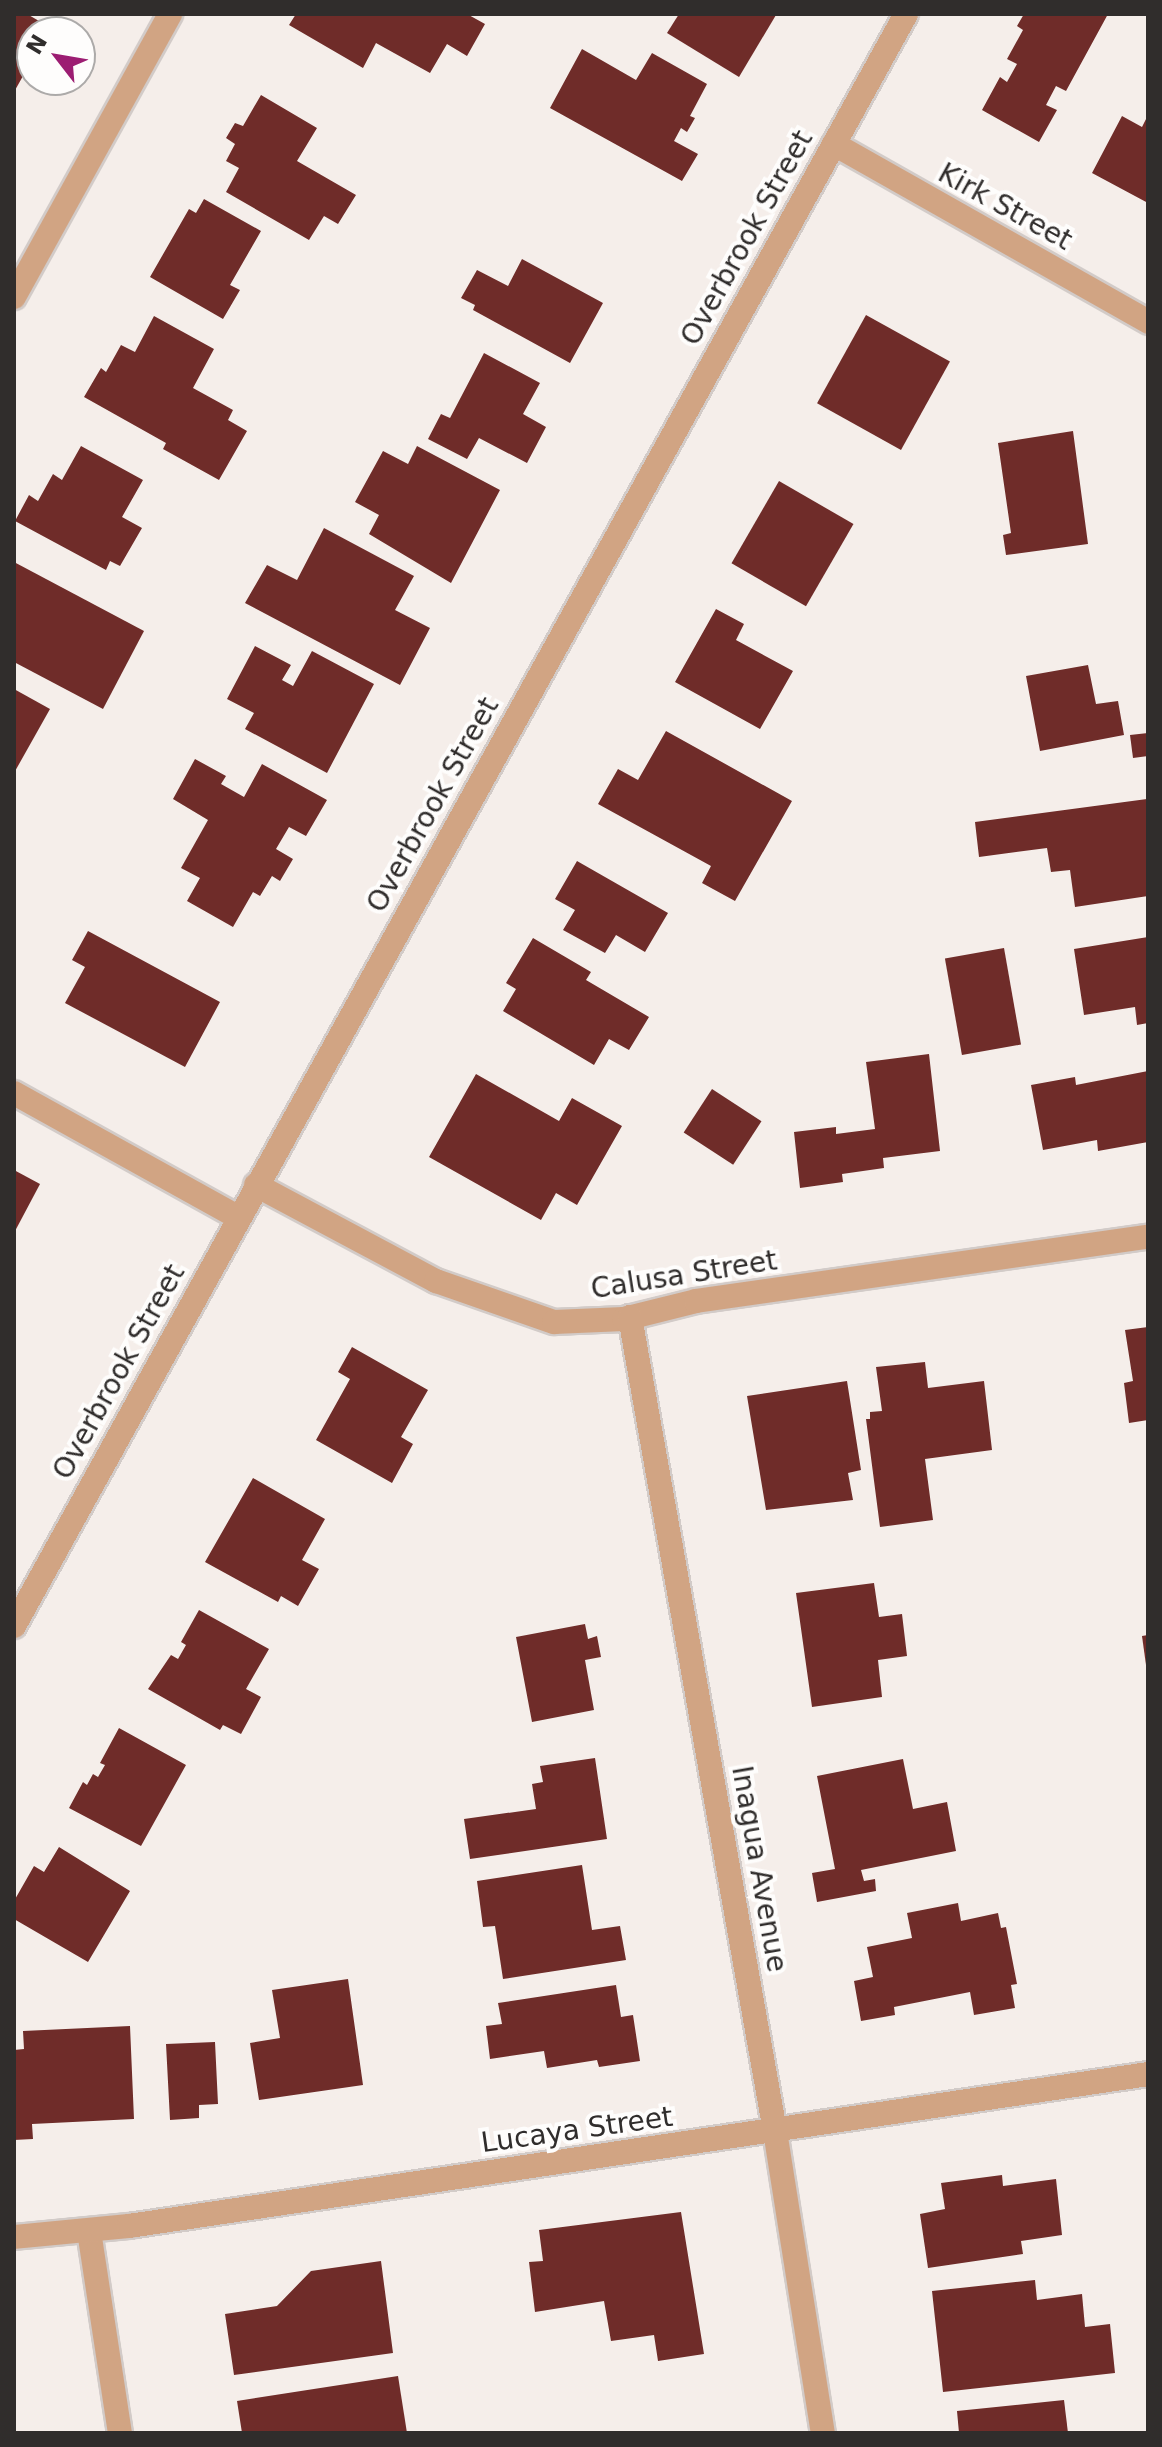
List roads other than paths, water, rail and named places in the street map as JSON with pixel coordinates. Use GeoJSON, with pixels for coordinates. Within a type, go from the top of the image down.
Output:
{"type":"FeatureCollection","features":[{"type":"Feature","properties":{"kind":"street"},"geometry":{"type":"LineString","coordinates":[[14,297],[170,14]]}},
{"type":"Feature","properties":{"kind":"street","name":"Overbrook Street"},"geometry":{"type":"LineString","coordinates":[[14,1626],[906,14]]}},
{"type":"Feature","properties":{"kind":"street","name":"Kirk Street"},"geometry":{"type":"LineString","coordinates":[[834,144],[1148,322]]}},
{"type":"Feature","properties":{"kind":"street"},"geometry":{"type":"LineString","coordinates":[[14,1093],[238,1217]]}},
{"type":"Feature","properties":{"kind":"street","name":"Calusa Street"},"geometry":{"type":"LineString","coordinates":[[256,1185],[436,1281],[514,1311],[554,1322],[630,1317],[696,1301],[1148,1237]]}},
{"type":"Feature","properties":{"kind":"street","name":"Inagua Avenue"},"geometry":{"type":"LineString","coordinates":[[630,1317],[775,2131],[823,2433]]}},
{"type":"Feature","properties":{"kind":"street","name":"Lucaya Street"},"geometry":{"type":"LineString","coordinates":[[14,2237],[89,2231],[1148,2074]]}},
{"type":"Feature","properties":{"kind":"street"},"geometry":{"type":"LineString","coordinates":[[89,2231],[120,2433]]}}]}
